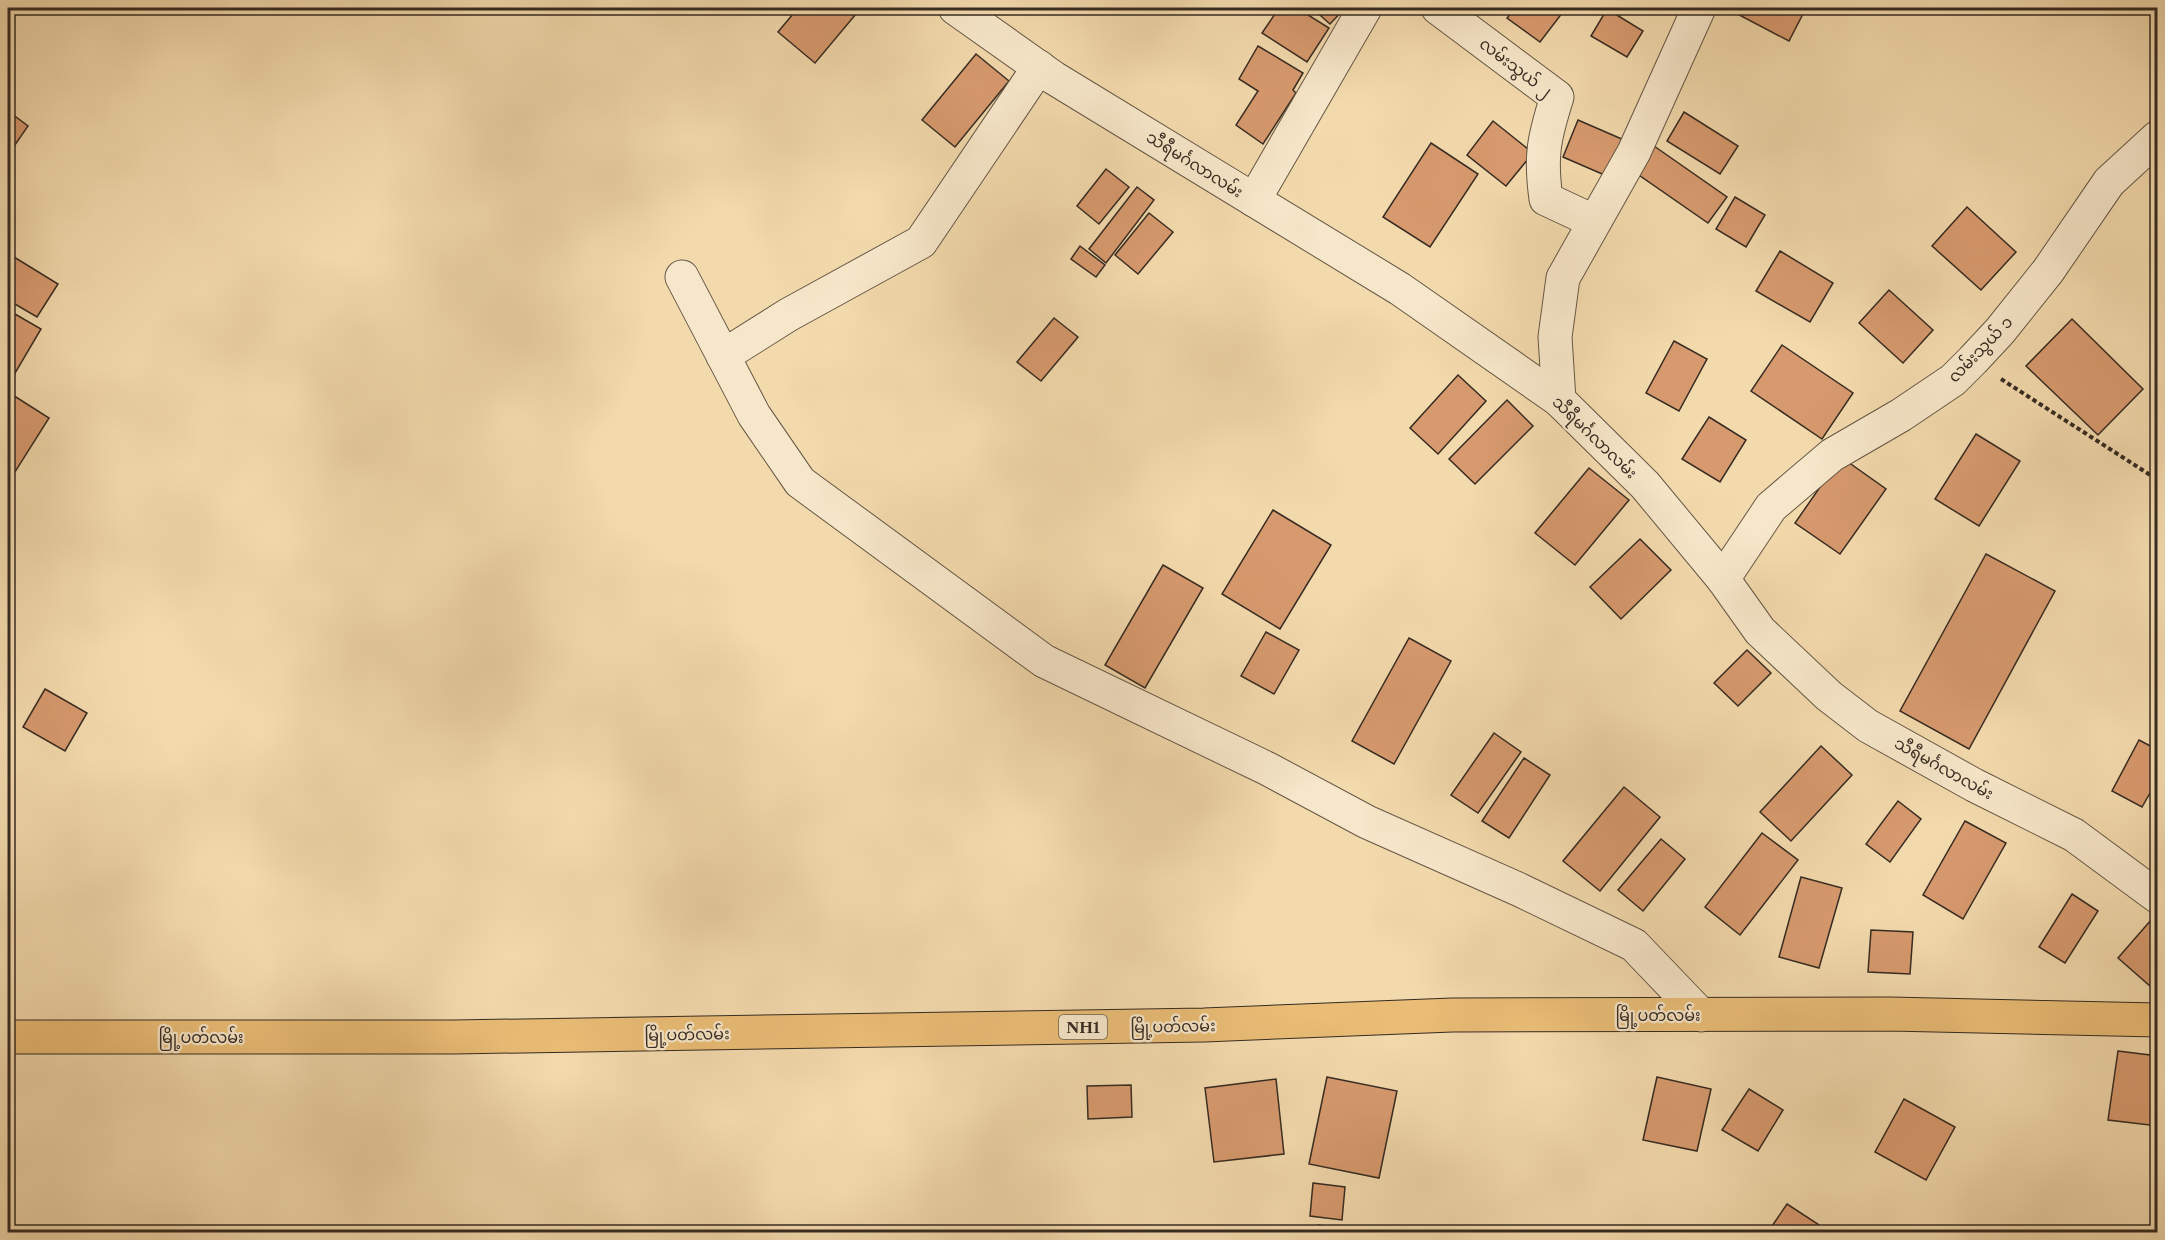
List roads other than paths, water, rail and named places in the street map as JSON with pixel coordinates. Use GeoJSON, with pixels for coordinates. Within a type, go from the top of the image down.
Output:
{"type":"FeatureCollection","features":[{"type":"Feature","properties":{"kind":"highway","name":"မြို့ပတ်လမ်း"},"geometry":{"type":"LineString","coordinates":[[8,1037],[478,1037],[1204,1026],[1452,1015],[1890,1014],[2157,1020]]}},
{"type":"Feature","properties":{"kind":"street","name":"သီရီမင်္ဂလာလမ်း"},"geometry":{"type":"LineString","coordinates":[[955,8],[1039,67],[1400,289],[1558,400],[1645,485],[1723,579],[1760,631],[1829,696],[1868,726],[1974,786],[2074,835],[2157,897]]}},
{"type":"Feature","properties":{"kind":"street"},"geometry":{"type":"LineString","coordinates":[[1254,201],[1365,8]]}},
{"type":"Feature","properties":{"kind":"street","name":"လမ်းသွယ် ၂"},"geometry":{"type":"LineString","coordinates":[[1438,8],[1557,97],[1544,137],[1541,166],[1546,199],[1593,221]]}},
{"type":"Feature","properties":{"kind":"street"},"geometry":{"type":"LineString","coordinates":[[1558,400],[1555,337],[1563,278],[1593,221],[1634,152],[1699,8]]}},
{"type":"Feature","properties":{"kind":"street"},"geometry":{"type":"LineString","coordinates":[[723,356],[788,315],[921,242],[1039,67]]}},
{"type":"Feature","properties":{"kind":"street","name":"လမ်းသွယ် ၁"},"geometry":{"type":"LineString","coordinates":[[1723,579],[1771,507],[1832,455],[1901,415],[1953,380],[1973,360],[2000,331],[2048,271],[2109,182],[2157,137]]}},
{"type":"Feature","properties":{"kind":"street"},"geometry":{"type":"LineString","coordinates":[[682,278],[754,415],[800,482],[1044,661],[1268,769],[1367,822],[1520,890],[1634,945],[1701,1015]]}}]}
